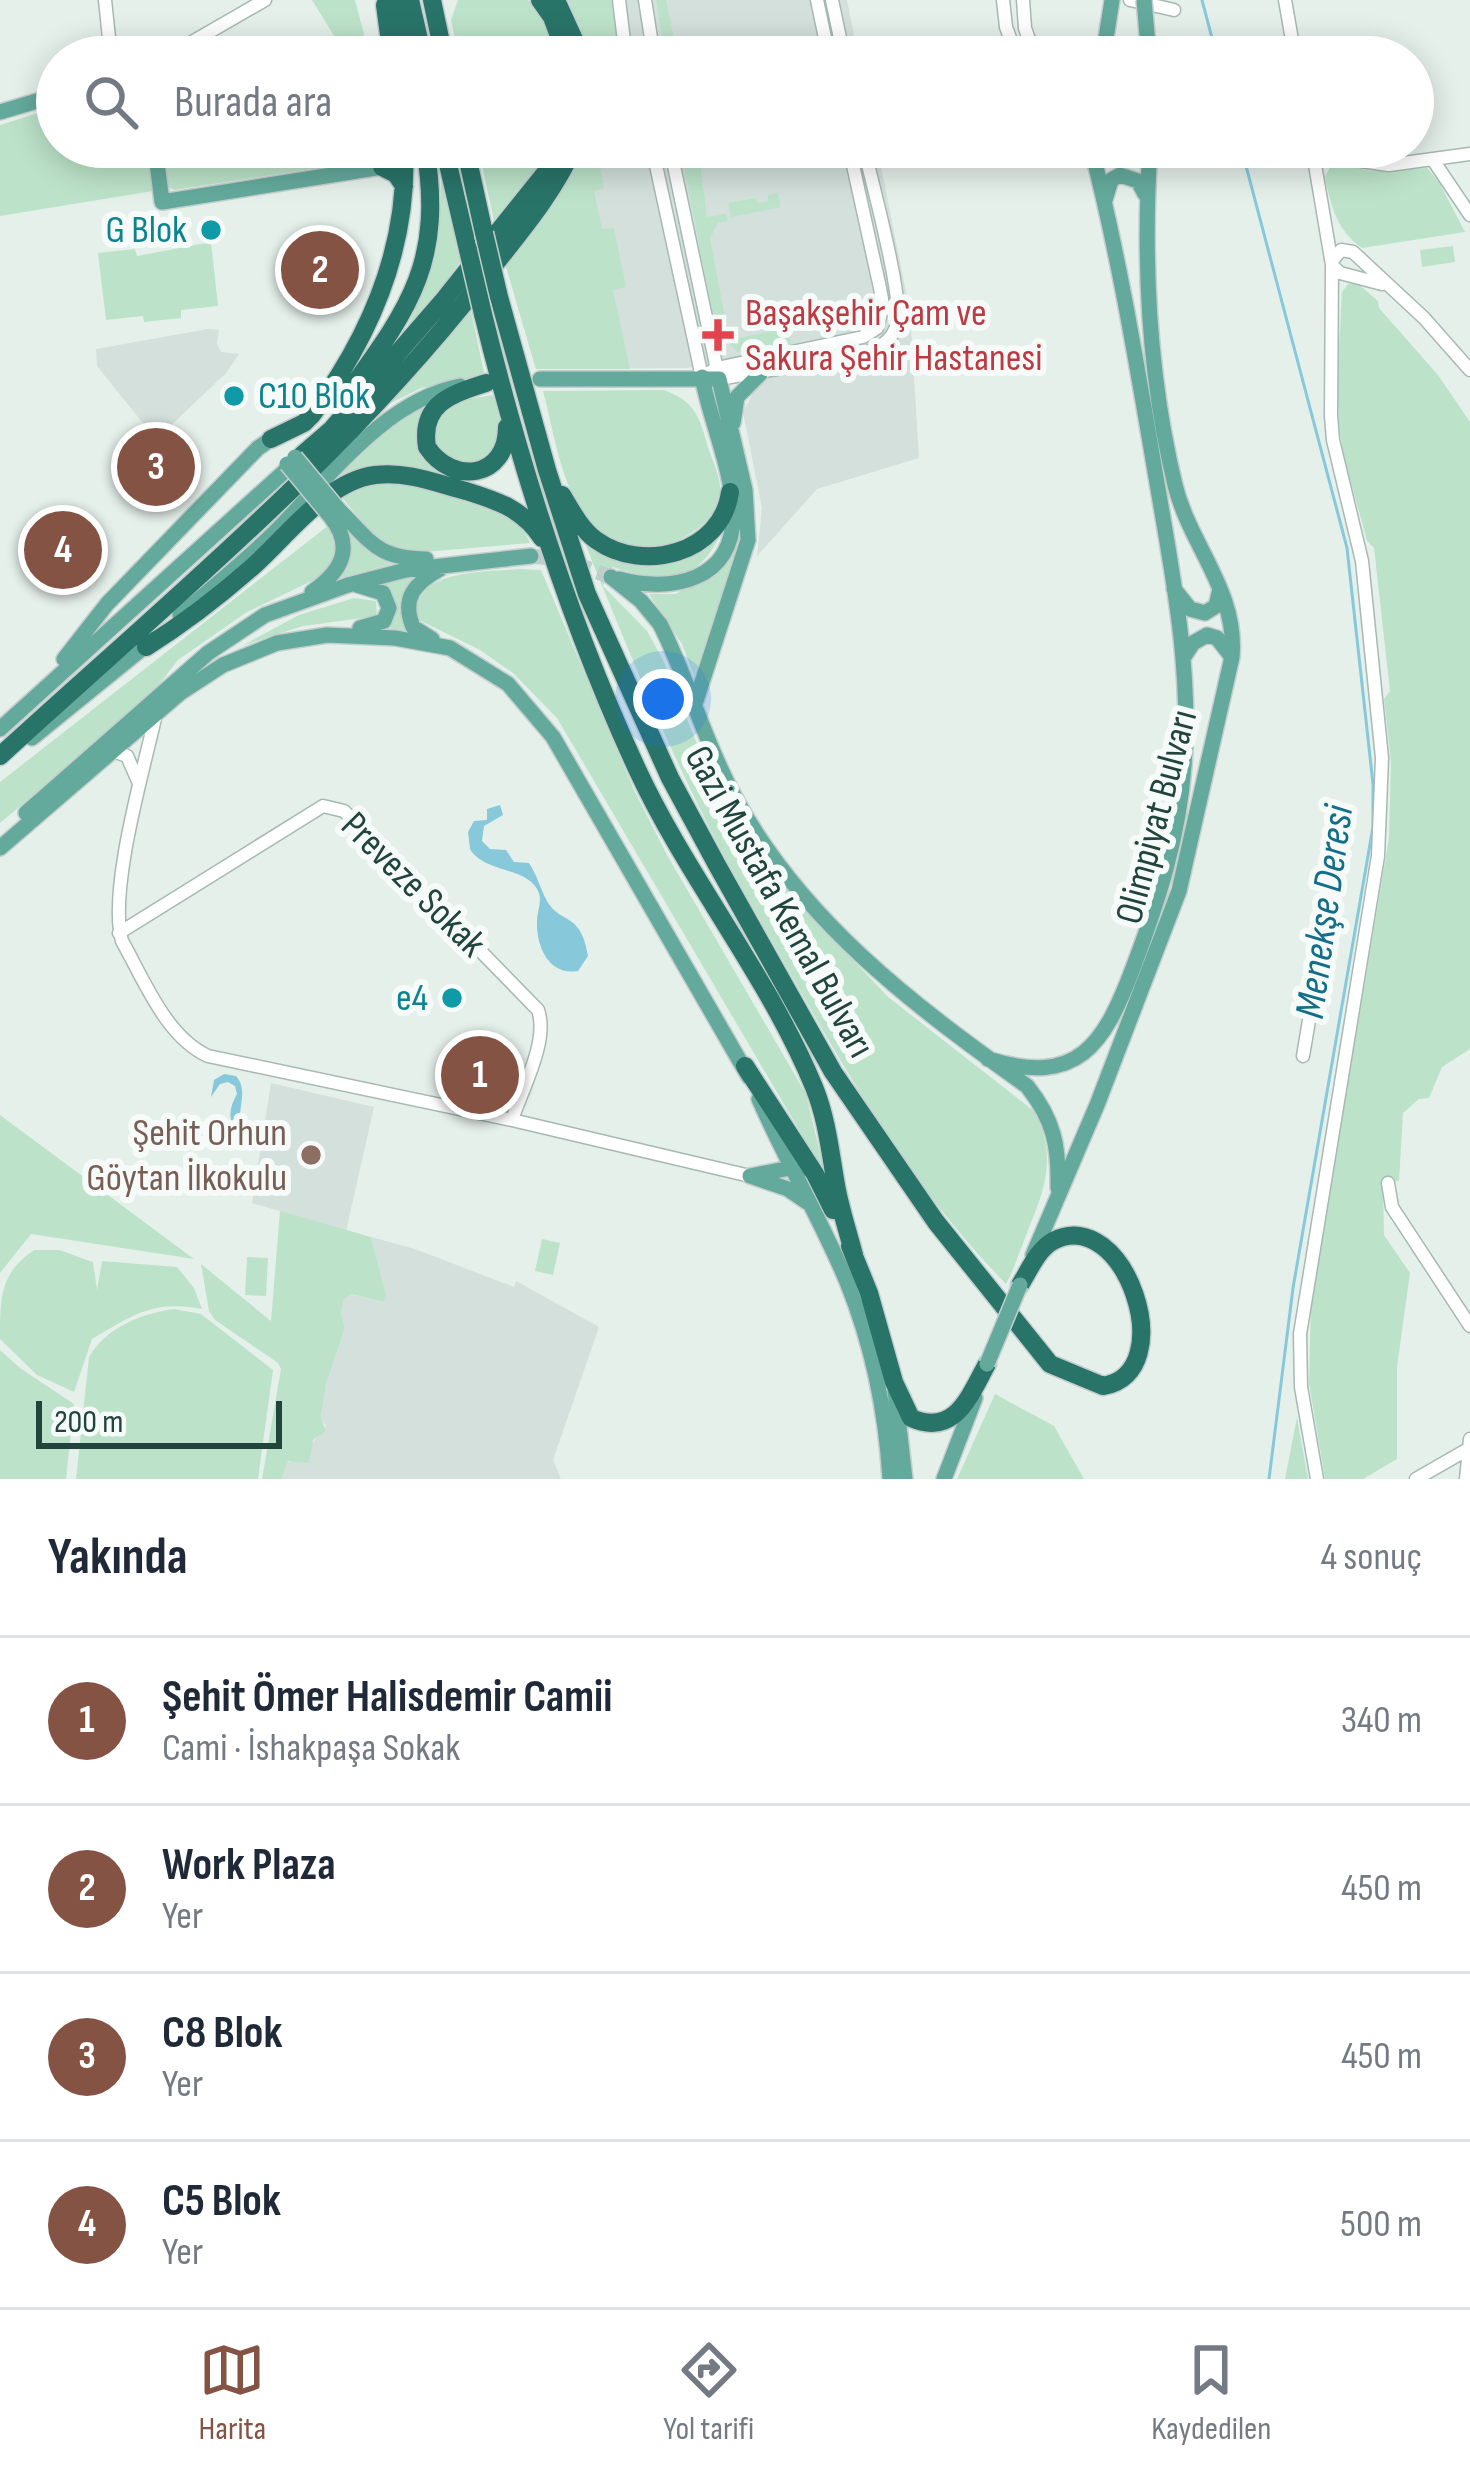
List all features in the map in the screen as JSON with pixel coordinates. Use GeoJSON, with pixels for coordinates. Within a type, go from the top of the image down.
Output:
{"type":"FeatureCollection","features":[{"type":"Feature","properties":{"kind":"highway"},"geometry":{"type":"LineString","coordinates":[[384,0],[389,36]]}},
{"type":"Feature","properties":{"kind":"highway"},"geometry":{"type":"LineString","coordinates":[[394,0],[402,36]]}},
{"type":"Feature","properties":{"kind":"highway"},"geometry":{"type":"LineString","coordinates":[[410,0],[418,36]]}},
{"type":"Feature","properties":{"kind":"highway"},"geometry":{"type":"LineString","coordinates":[[432,0],[440,36]]}},
{"type":"Feature","properties":{"kind":"highway"},"geometry":{"type":"LineString","coordinates":[[445,36],[449,0]]}},
{"type":"Feature","properties":{"kind":"highway"},"geometry":{"type":"LineString","coordinates":[[540,0],[559,36]]}},
{"type":"Feature","properties":{"kind":"highway"},"geometry":{"type":"LineString","coordinates":[[556,0],[572,36]]}},
{"type":"Feature","properties":{"kind":"highway"},"geometry":{"type":"LineString","coordinates":[[386,168],[404,186]]}},
{"type":"Feature","properties":{"kind":"highway"},"geometry":{"type":"LineString","coordinates":[[271,439],[312,415],[362,339],[387,276],[404,186],[403,168]]}},
{"type":"Feature","properties":{"kind":"highway"},"geometry":{"type":"LineString","coordinates":[[295,459],[402,318],[421,278],[430,220],[426,168]]}},
{"type":"Feature","properties":{"kind":"highway","name":"Gazi Mustafa Kemal Bulvarı"},"geometry":{"type":"LineString","coordinates":[[449,168],[483,314],[492,379],[586,647],[638,771],[814,1087],[829,1134],[836,1189],[854,1255]]}},
{"type":"Feature","properties":{"kind":"highway","name":"Gazi Mustafa Kemal Bulvarı"},"geometry":{"type":"LineString","coordinates":[[470,168],[499,297],[587,594],[660,757],[832,1072],[936,1222],[1050,1364],[1103,1386],[1122,1378],[1138,1358],[1142,1340],[1138,1310],[1127,1276],[1103,1245],[1091,1239],[1064,1238],[1041,1250],[1020,1285]]}},
{"type":"Feature","properties":{"kind":"highway"},"geometry":{"type":"LineString","coordinates":[[295,459],[332,429],[549,168]]}},
{"type":"Feature","properties":{"kind":"highway"},"geometry":{"type":"LineString","coordinates":[[0,757],[344,441],[470,296],[565,168]]}},
{"type":"Feature","properties":{"kind":"highway"},"geometry":{"type":"LineString","coordinates":[[492,379],[507,426],[507,444],[499,460],[484,469],[463,472],[448,467],[428,447],[428,416],[447,396],[492,379]]}},
{"type":"Feature","properties":{"kind":"highway"},"geometry":{"type":"LineString","coordinates":[[547,470],[585,530],[610,548],[644,557],[664,556],[698,542],[722,518],[730,492]]}},
{"type":"Feature","properties":{"kind":"highway"},"geometry":{"type":"LineString","coordinates":[[146,646],[249,570],[337,489],[372,475],[426,479],[498,501],[532,523],[554,556]]}},
{"type":"Feature","properties":{"kind":"highway"},"geometry":{"type":"LineString","coordinates":[[745,1066],[815,1174],[854,1255],[894,1382],[911,1418],[936,1424],[961,1412],[987,1364]]}},
{"type":"Feature","properties":{"kind":"main road"},"geometry":{"type":"LineString","coordinates":[[1109,36],[1112,0]]}},
{"type":"Feature","properties":{"kind":"main road"},"geometry":{"type":"LineString","coordinates":[[1144,0],[1145,36]]}},
{"type":"Feature","properties":{"kind":"main road"},"geometry":{"type":"LineString","coordinates":[[0,112],[36,101]]}},
{"type":"Feature","properties":{"kind":"main road"},"geometry":{"type":"LineString","coordinates":[[158,168],[163,202],[370,168]]}},
{"type":"Feature","properties":{"kind":"main road"},"geometry":{"type":"LineString","coordinates":[[988,1059],[1016,1067],[1055,1067],[1078,1057],[1114,1018],[1158,899],[1179,809],[1186,720],[1183,659],[1150,388],[1098,168]]}},
{"type":"Feature","properties":{"kind":"main road","name":"Olimpiyat Bulvarı"},"geometry":{"type":"LineString","coordinates":[[944,1479],[1179,891],[1232,657],[1231,617],[1178,495],[1150,388],[1149,168]]}},
{"type":"Feature","properties":{"kind":"main road"},"geometry":{"type":"LineString","coordinates":[[1105,202],[1107,189],[1120,175],[1138,182],[1147,197]]}},
{"type":"Feature","properties":{"kind":"main road"},"geometry":{"type":"LineString","coordinates":[[732,432],[737,397],[760,374]]}},
{"type":"Feature","properties":{"kind":"main road"},"geometry":{"type":"LineString","coordinates":[[540,380],[712,375]]}},
{"type":"Feature","properties":{"kind":"main road"},"geometry":{"type":"LineString","coordinates":[[712,375],[709,414],[734,512],[730,535],[715,563],[683,584],[649,587],[610,577],[641,601],[660,624],[733,794],[776,862],[873,970],[1027,1086],[1046,1111],[1059,1150],[1057,1198]]}},
{"type":"Feature","properties":{"kind":"main road"},"geometry":{"type":"LineString","coordinates":[[694,707],[748,540],[745,490],[712,375]]}},
{"type":"Feature","properties":{"kind":"main road"},"geometry":{"type":"LineString","coordinates":[[668,376],[709,414]]}},
{"type":"Feature","properties":{"kind":"main road"},"geometry":{"type":"LineString","coordinates":[[0,757],[20,748],[146,646],[410,405],[429,394],[492,379]]}},
{"type":"Feature","properties":{"kind":"main road"},"geometry":{"type":"LineString","coordinates":[[40,692],[52,670],[107,604],[271,439],[282,442],[295,459],[334,513],[344,539],[345,555],[338,571],[298,602]]}},
{"type":"Feature","properties":{"kind":"main road"},"geometry":{"type":"LineString","coordinates":[[0,728],[295,459]]}},
{"type":"Feature","properties":{"kind":"main road"},"geometry":{"type":"LineString","coordinates":[[334,513],[396,558],[465,561]]}},
{"type":"Feature","properties":{"kind":"main road"},"geometry":{"type":"LineString","coordinates":[[0,835],[174,682],[248,624],[298,602],[406,570],[531,556]]}},
{"type":"Feature","properties":{"kind":"main road"},"geometry":{"type":"LineString","coordinates":[[465,561],[421,580],[408,603],[413,626],[508,684],[535,713],[570,762],[745,1066],[848,1284],[884,1415],[890,1479]]}},
{"type":"Feature","properties":{"kind":"main road"},"geometry":{"type":"LineString","coordinates":[[0,848],[156,714],[223,665],[278,644],[376,626],[388,614],[382,593],[348,585]]}},
{"type":"Feature","properties":{"kind":"main road"},"geometry":{"type":"LineString","coordinates":[[1173,586],[1184,603],[1205,613],[1216,606],[1220,585]]}},
{"type":"Feature","properties":{"kind":"main road"},"geometry":{"type":"LineString","coordinates":[[327,634],[387,637],[450,648]]}},
{"type":"Feature","properties":{"kind":"main road"},"geometry":{"type":"LineString","coordinates":[[1183,659],[1192,643],[1207,635],[1217,638],[1232,657]]}},
{"type":"Feature","properties":{"kind":"main road"},"geometry":{"type":"LineString","coordinates":[[750,1176],[772,1166],[779,1145]]}},
{"type":"Feature","properties":{"kind":"main road"},"geometry":{"type":"LineString","coordinates":[[750,1176],[790,1168],[815,1174]]}},
{"type":"Feature","properties":{"kind":"main road"},"geometry":{"type":"LineString","coordinates":[[750,1176],[810,1203]]}},
{"type":"Feature","properties":{"kind":"main road"},"geometry":{"type":"LineString","coordinates":[[894,1382],[905,1479]]}},
{"type":"Feature","properties":{"kind":"street"},"geometry":{"type":"LineString","coordinates":[[106,0],[109,36]]}},
{"type":"Feature","properties":{"kind":"street"},"geometry":{"type":"LineString","coordinates":[[202,36],[265,0]]}},
{"type":"Feature","properties":{"kind":"street"},"geometry":{"type":"LineString","coordinates":[[619,0],[623,36]]}},
{"type":"Feature","properties":{"kind":"street"},"geometry":{"type":"LineString","coordinates":[[645,0],[651,36]]}},
{"type":"Feature","properties":{"kind":"street"},"geometry":{"type":"LineString","coordinates":[[817,0],[825,36]]}},
{"type":"Feature","properties":{"kind":"street"},"geometry":{"type":"LineString","coordinates":[[832,0],[840,36]]}},
{"type":"Feature","properties":{"kind":"street"},"geometry":{"type":"LineString","coordinates":[[1003,0],[1009,36]]}},
{"type":"Feature","properties":{"kind":"street"},"geometry":{"type":"LineString","coordinates":[[1023,0],[1028,36]]}},
{"type":"Feature","properties":{"kind":"street"},"geometry":{"type":"LineString","coordinates":[[1130,0],[1174,10]]}},
{"type":"Feature","properties":{"kind":"street"},"geometry":{"type":"LineString","coordinates":[[1285,0],[1291,36]]}},
{"type":"Feature","properties":{"kind":"street"},"geometry":{"type":"LineString","coordinates":[[1434,160],[1470,154]]}},
{"type":"Feature","properties":{"kind":"street"},"geometry":{"type":"LineString","coordinates":[[1434,161],[1470,215]]}},
{"type":"Feature","properties":{"kind":"street"},"geometry":{"type":"LineString","coordinates":[[658,168],[712,375]]}},
{"type":"Feature","properties":{"kind":"street"},"geometry":{"type":"LineString","coordinates":[[675,168],[711,336],[712,375]]}},
{"type":"Feature","properties":{"kind":"street"},"geometry":{"type":"LineString","coordinates":[[712,375],[760,374],[882,347],[898,317],[855,168]]}},
{"type":"Feature","properties":{"kind":"street"},"geometry":{"type":"LineString","coordinates":[[712,375],[741,363],[863,337],[877,328],[883,305],[867,168]]}},
{"type":"Feature","properties":{"kind":"street"},"geometry":{"type":"LineString","coordinates":[[1317,168],[1332,263],[1333,440],[1362,561],[1383,786],[1378,856],[1300,1334],[1301,1387],[1317,1479]]}},
{"type":"Feature","properties":{"kind":"street"},"geometry":{"type":"LineString","coordinates":[[1324,215],[1354,254],[1424,317],[1470,370]]}},
{"type":"Feature","properties":{"kind":"street"},"geometry":{"type":"LineString","coordinates":[[1332,263],[1338,252],[1354,254]]}},
{"type":"Feature","properties":{"kind":"street"},"geometry":{"type":"LineString","coordinates":[[1334,302],[1339,286],[1355,270],[1354,254]]}},
{"type":"Feature","properties":{"kind":"street"},"geometry":{"type":"LineString","coordinates":[[1332,263],[1340,274],[1389,286]]}},
{"type":"Feature","properties":{"kind":"street"},"geometry":{"type":"LineString","coordinates":[[711,336],[741,363]]}},
{"type":"Feature","properties":{"kind":"street"},"geometry":{"type":"LineString","coordinates":[[156,714],[119,894],[119,933],[172,1027],[195,1050],[750,1176]]}},
{"type":"Feature","properties":{"kind":"street"},"geometry":{"type":"LineString","coordinates":[[113,752],[134,764],[140,788]]}},
{"type":"Feature","properties":{"kind":"street","name":"Preveze Sokak"},"geometry":{"type":"LineString","coordinates":[[119,933],[323,806],[344,811],[538,1010],[539,1036],[512,1120]]}},
{"type":"Feature","properties":{"kind":"street"},"geometry":{"type":"LineString","coordinates":[[1303,1056],[1332,884]]}},
{"type":"Feature","properties":{"kind":"street"},"geometry":{"type":"LineString","coordinates":[[1388,1183],[1392,1207],[1470,1326]]}},
{"type":"Feature","properties":{"kind":"street"},"geometry":{"type":"LineString","coordinates":[[1416,1479],[1469,1452]]}},
{"type":"Feature","properties":{"kind":"street"},"geometry":{"type":"LineString","coordinates":[[1466,1479],[1469,1452]]}},
{"type":"Feature","properties":{"kind":"shaded area"},"geometry":{"type":"Polygon","coordinates":[[[568,0],[847,0],[854,36],[583,36],[568,0]]]}},
{"type":"Feature","properties":{"kind":"shaded area","name":"Başakşehir Çam ve Sakura Şehir Hastanesi"},"geometry":{"type":"Polygon","coordinates":[[[574,168],[881,168],[910,311],[919,458],[817,489],[757,556],[762,508],[743,412],[754,391],[747,359],[686,368],[536,369],[505,263],[574,168]]]}},
{"type":"Feature","properties":{"kind":"shaded area"},"geometry":{"type":"Polygon","coordinates":[[[219,330],[221,352],[239,354],[226,373],[154,437],[97,366],[96,349],[219,330]]]}},
{"type":"Feature","properties":{"kind":"shaded area","name":"Şehit Orhun Göytan İlkokulu"},"geometry":{"type":"Polygon","coordinates":[[[271,1083],[374,1107],[346,1231],[252,1203],[271,1083]]]}},
{"type":"Feature","properties":{"kind":"shaded area"},"geometry":{"type":"Polygon","coordinates":[[[371,1237],[514,1287],[516,1281],[599,1327],[553,1460],[561,1479],[281,1479],[285,1463],[299,1459],[326,1426],[321,1419],[326,1384],[345,1328],[344,1299],[350,1294],[382,1302],[386,1295],[371,1237]]]}},
{"type":"Feature","properties":{"kind":"green space"},"geometry":{"type":"Polygon","coordinates":[[[312,0],[355,0],[364,36],[334,36],[312,0]]]}},
{"type":"Feature","properties":{"kind":"green space"},"geometry":{"type":"Polygon","coordinates":[[[458,0],[528,0],[542,16],[549,36],[454,36],[451,20],[458,0]]]}},
{"type":"Feature","properties":{"kind":"green space"},"geometry":{"type":"Polygon","coordinates":[[[568,0],[611,0],[616,36],[582,36],[568,0]]]}},
{"type":"Feature","properties":{"kind":"green space"},"geometry":{"type":"Polygon","coordinates":[[[656,0],[666,0],[674,36],[662,36],[656,0]]]}},
{"type":"Feature","properties":{"kind":"green space"},"geometry":{"type":"Polygon","coordinates":[[[36,114],[36,168],[150,168],[153,191],[0,216],[0,125],[36,114]]]}},
{"type":"Feature","properties":{"kind":"green space"},"geometry":{"type":"Polygon","coordinates":[[[164,168],[319,168],[174,190],[167,186],[164,168]]]}},
{"type":"Feature","properties":{"kind":"green space"},"geometry":{"type":"Polygon","coordinates":[[[441,168],[460,262],[393,352],[425,285],[439,217],[441,168]]]}},
{"type":"Feature","properties":{"kind":"green space"},"geometry":{"type":"Polygon","coordinates":[[[483,168],[537,168],[535,171],[494,221],[483,168]]]}},
{"type":"Feature","properties":{"kind":"green space"},"geometry":{"type":"Polygon","coordinates":[[[574,168],[604,168],[600,169],[604,188],[594,191],[602,229],[614,228],[626,287],[613,290],[630,369],[536,369],[505,263],[574,168]]]}},
{"type":"Feature","properties":{"kind":"green space"},"geometry":{"type":"Polygon","coordinates":[[[684,168],[701,168],[707,217],[726,214],[728,221],[718,223],[710,238],[727,329],[739,338],[787,328],[792,348],[738,352],[716,330],[684,168]]]}},
{"type":"Feature","properties":{"kind":"green space"},"geometry":{"type":"Polygon","coordinates":[[[1330,168],[1427,168],[1465,232],[1362,248],[1341,226],[1325,177],[1330,168]]]}},
{"type":"Feature","properties":{"kind":"green space"},"geometry":{"type":"Polygon","coordinates":[[[778,193],[781,207],[731,217],[728,203],[768,201],[768,195],[778,193]]]}},
{"type":"Feature","properties":{"kind":"green space"},"geometry":{"type":"Polygon","coordinates":[[[211,242],[218,306],[181,310],[181,318],[106,320],[98,253],[135,249],[137,256],[211,242]]]}},
{"type":"Feature","properties":{"kind":"green space"},"geometry":{"type":"Polygon","coordinates":[[[1453,246],[1455,262],[1422,267],[1420,250],[1453,246]]]}},
{"type":"Feature","properties":{"kind":"green space"},"geometry":{"type":"Polygon","coordinates":[[[1357,283],[1378,301],[1470,422],[1470,1049],[1442,1067],[1429,1098],[1419,1099],[1403,1113],[1399,1181],[1383,1182],[1384,1235],[1410,1273],[1397,1367],[1397,1459],[1363,1479],[1325,1479],[1309,1383],[1311,1304],[1389,838],[1391,762],[1384,699],[1390,691],[1374,548],[1367,541],[1348,473],[1339,414],[1342,292],[1348,284],[1357,283]]]}},
{"type":"Feature","properties":{"kind":"green space"},"geometry":{"type":"Polygon","coordinates":[[[469,302],[485,377],[421,388],[387,405],[469,302]]]}},
{"type":"Feature","properties":{"kind":"green space"},"geometry":{"type":"Polygon","coordinates":[[[664,390],[682,399],[698,417],[719,478],[720,498],[705,522],[676,541],[660,546],[629,545],[601,532],[579,507],[561,465],[543,391],[664,390]]]}},
{"type":"Feature","properties":{"kind":"green space"},"geometry":{"type":"Polygon","coordinates":[[[493,395],[503,427],[489,457],[461,464],[435,448],[434,420],[456,401],[493,395]]]}},
{"type":"Feature","properties":{"kind":"green space"},"geometry":{"type":"Polygon","coordinates":[[[423,406],[424,445],[447,478],[394,465],[340,475],[393,424],[423,406]]]}},
{"type":"Feature","properties":{"kind":"green space"},"geometry":{"type":"Polygon","coordinates":[[[719,407],[742,496],[740,549],[694,676],[682,644],[649,594],[675,594],[714,574],[738,531],[714,409],[719,407]]]}},
{"type":"Feature","properties":{"kind":"green space"},"geometry":{"type":"Polygon","coordinates":[[[395,481],[491,507],[522,529],[530,543],[412,553],[382,545],[339,494],[361,483],[395,481]]]}},
{"type":"Feature","properties":{"kind":"green space"},"geometry":{"type":"Polygon","coordinates":[[[329,525],[337,536],[335,564],[326,574],[247,612],[178,660],[148,699],[0,823],[0,782],[329,525]]]}},
{"type":"Feature","properties":{"kind":"green space"},"geometry":{"type":"Polygon","coordinates":[[[348,525],[377,558],[392,564],[336,579],[350,548],[348,525]]]}},
{"type":"Feature","properties":{"kind":"green space"},"geometry":{"type":"Polygon","coordinates":[[[724,525],[705,559],[693,569],[665,577],[613,567],[603,586],[647,631],[708,771],[792,895],[888,997],[1034,1111],[1045,1142],[1046,1171],[1040,1199],[1006,1284],[892,1142],[750,903],[665,735],[582,536],[601,551],[636,561],[669,553],[724,525]]]}},
{"type":"Feature","properties":{"kind":"green space"},"geometry":{"type":"Polygon","coordinates":[[[541,570],[634,790],[806,1094],[825,1174],[557,718],[513,673],[480,650],[417,619],[418,602],[438,582],[471,573],[541,570]]]}},
{"type":"Feature","properties":{"kind":"green space"},"geometry":{"type":"Polygon","coordinates":[[[414,577],[403,598],[406,631],[390,629],[397,607],[384,584],[414,577]]]}},
{"type":"Feature","properties":{"kind":"green space"},"geometry":{"type":"Polygon","coordinates":[[[354,598],[376,601],[377,616],[303,626],[244,645],[201,668],[299,615],[354,598]]]}},
{"type":"Feature","properties":{"kind":"green space"},"geometry":{"type":"Polygon","coordinates":[[[0,1115],[194,1259],[31,1234],[0,1273],[0,1115]]]}},
{"type":"Feature","properties":{"kind":"green space"},"geometry":{"type":"Polygon","coordinates":[[[280,1211],[371,1237],[386,1295],[383,1302],[351,1294],[344,1299],[345,1328],[326,1384],[321,1418],[326,1431],[313,1440],[309,1463],[288,1461],[281,1479],[262,1479],[281,1369],[215,1320],[209,1311],[201,1264],[271,1321],[280,1211]]]}},
{"type":"Feature","properties":{"kind":"green space"},"geometry":{"type":"Polygon","coordinates":[[[542,1239],[560,1243],[553,1275],[535,1271],[542,1239]]]}},
{"type":"Feature","properties":{"kind":"green space"},"geometry":{"type":"Polygon","coordinates":[[[34,1250],[59,1250],[93,1262],[97,1290],[102,1261],[177,1267],[194,1288],[202,1309],[156,1308],[92,1339],[74,1392],[37,1375],[0,1339],[8,1277],[34,1250]]]}},
{"type":"Feature","properties":{"kind":"green space"},"geometry":{"type":"Polygon","coordinates":[[[247,1257],[268,1258],[266,1296],[245,1295],[247,1257]]]}},
{"type":"Feature","properties":{"kind":"green space"},"geometry":{"type":"Polygon","coordinates":[[[174,1309],[201,1314],[273,1370],[258,1479],[76,1479],[89,1357],[125,1324],[174,1309]]]}},
{"type":"Feature","properties":{"kind":"green space"},"geometry":{"type":"Polygon","coordinates":[[[0,1350],[74,1404],[66,1479],[0,1479],[0,1350]]]}},
{"type":"Feature","properties":{"kind":"green space"},"geometry":{"type":"Polygon","coordinates":[[[995,1394],[1054,1426],[1084,1479],[957,1479],[995,1394]]]}},
{"type":"Feature","properties":{"kind":"green space"},"geometry":{"type":"Polygon","coordinates":[[[1297,1417],[1308,1479],[1285,1479],[1297,1417]]]}},
{"type":"Feature","properties":{"kind":"water"},"geometry":{"type":"Polygon","coordinates":[[[500,805],[503,815],[484,826],[482,841],[490,849],[506,850],[514,862],[529,863],[552,908],[576,925],[588,956],[578,971],[559,969],[546,958],[537,931],[540,896],[534,884],[486,863],[470,849],[468,832],[474,821],[487,820],[487,809],[500,805]]]}},
{"type":"Feature","properties":{"kind":"water"},"geometry":{"type":"Polygon","coordinates":[[[224,1074],[236,1076],[242,1089],[241,1134],[230,1115],[235,1086],[220,1084],[211,1097],[214,1080],[224,1074]]]}},
{"type":"Feature","properties":{"kind":"waterway","name":"Menekşe Deresi"},"geometry":{"type":"LineString","coordinates":[[1202,0],[1211,36]]}},
{"type":"Feature","properties":{"kind":"waterway","name":"Menekşe Deresi"},"geometry":{"type":"LineString","coordinates":[[1247,168],[1347,548],[1373,784],[1373,827],[1293,1288],[1269,1479]]}},
{"type":"Feature","properties":{"kind":"tunnel"},"geometry":{"type":"LineString","coordinates":[[531,556],[562,559],[611,577]]}},
{"type":"Feature","properties":{"kind":"place","name":"G Blok"},"geometry":{"type":"Point","coordinates":[211,230]}},
{"type":"Feature","properties":{"kind":"place","name":"Work Plaza"},"geometry":{"type":"Point","coordinates":[320,270]}},
{"type":"Feature","properties":{"kind":"place","name":"Başakşehir Çam ve Sakura Şehir Hastanesi"},"geometry":{"type":"Point","coordinates":[718,335]}},
{"type":"Feature","properties":{"kind":"place","name":"C10 Blok"},"geometry":{"type":"Point","coordinates":[234,396]}},
{"type":"Feature","properties":{"kind":"place","name":"C8 Blok"},"geometry":{"type":"Point","coordinates":[156,467]}},
{"type":"Feature","properties":{"kind":"place","name":"C5 Blok"},"geometry":{"type":"Point","coordinates":[63,550]}},
{"type":"Feature","properties":{"kind":"place","name":"e4"},"geometry":{"type":"Point","coordinates":[452,998]}},
{"type":"Feature","properties":{"kind":"place","name":"Şehit Ömer Halisdemir Camii"},"geometry":{"type":"Point","coordinates":[480,1075]}},
{"type":"Feature","properties":{"kind":"place","name":"Şehit Orhun Göytan İlkokulu"},"geometry":{"type":"Point","coordinates":[311,1155]}}]}
